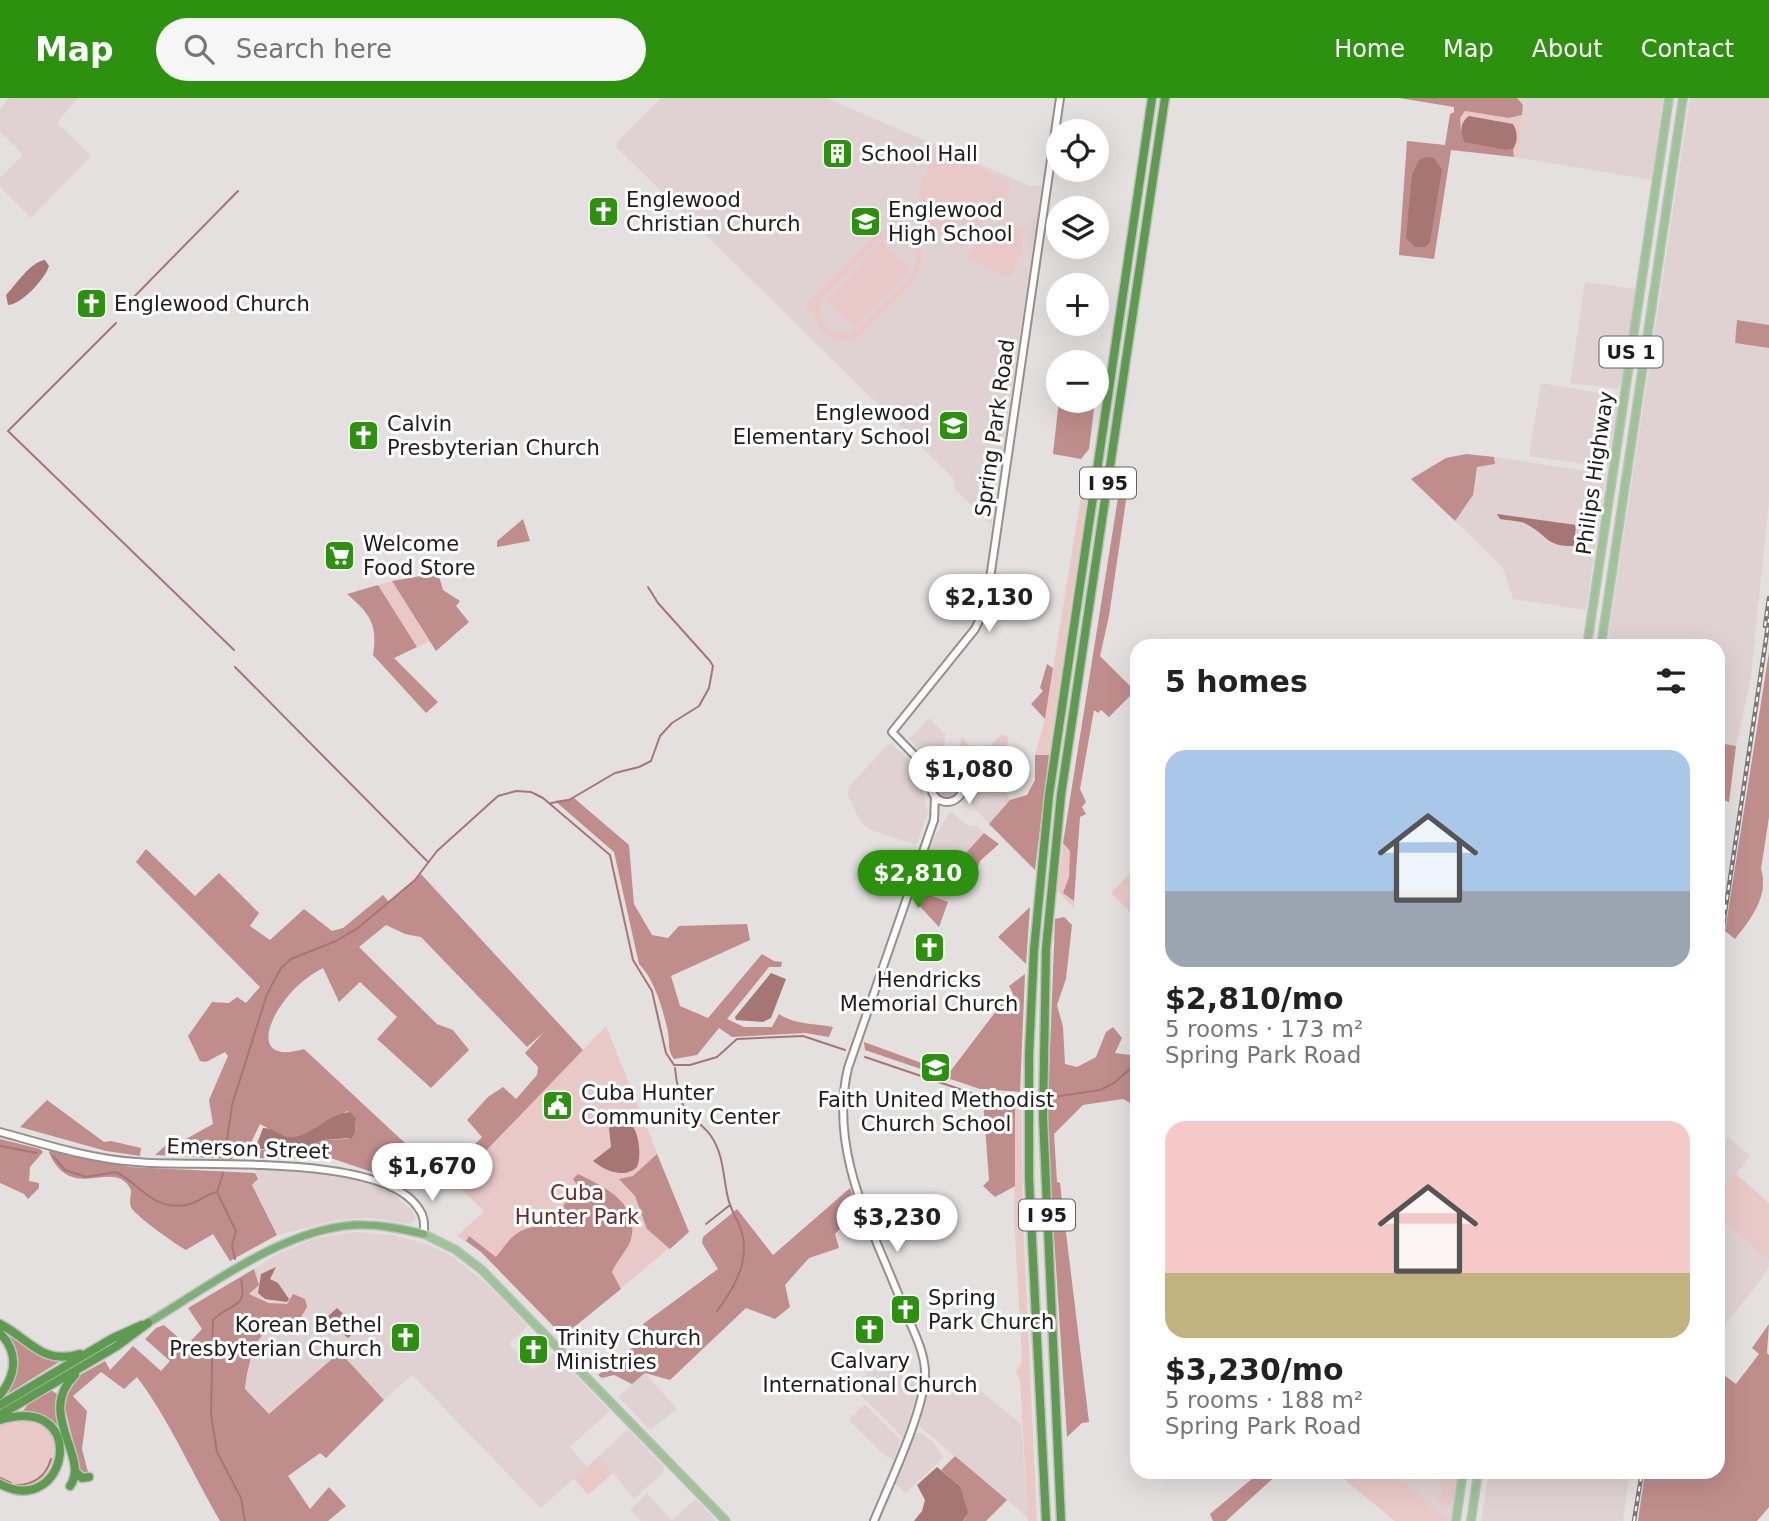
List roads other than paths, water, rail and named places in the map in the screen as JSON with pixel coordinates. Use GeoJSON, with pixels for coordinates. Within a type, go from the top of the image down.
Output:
{"type":"FeatureCollection","features":[{"type":"Feature","properties":{"kind":"highway","name":"I 95"},"geometry":{"type":"LineString","coordinates":[[1046,1521],[1028,1178],[1030,1021],[1038,897],[1153,98]]}},
{"type":"Feature","properties":{"kind":"highway","name":"I 95"},"geometry":{"type":"LineString","coordinates":[[1061,1519],[1044,1116],[1043,1025],[1049,908],[1165,98]]}},
{"type":"Feature","properties":{"kind":"highway"},"geometry":{"type":"LineString","coordinates":[[0,1405],[96,1348],[148,1323],[268,1252],[303,1235],[328,1228],[364,1225],[424,1234]]}},
{"type":"Feature","properties":{"kind":"highway"},"geometry":{"type":"LineString","coordinates":[[0,1418],[130,1338],[148,1323]]}},
{"type":"Feature","properties":{"kind":"highway"},"geometry":{"type":"LineString","coordinates":[[0,1324],[53,1357],[69,1357],[96,1348]]}},
{"type":"Feature","properties":{"kind":"highway"},"geometry":{"type":"LineString","coordinates":[[0,1334],[10,1347],[14,1362],[9,1381],[0,1395]]}},
{"type":"Feature","properties":{"kind":"highway"},"geometry":{"type":"LineString","coordinates":[[88,1363],[68,1382],[60,1400],[62,1419],[76,1472],[82,1478],[89,1477]]}},
{"type":"Feature","properties":{"kind":"highway"},"geometry":{"type":"LineString","coordinates":[[0,1418],[26,1415],[38,1417],[47,1422],[61,1447],[61,1459],[55,1472],[44,1484],[31,1490],[18,1491],[0,1484]]}},
{"type":"Feature","properties":{"kind":"highway"},"geometry":{"type":"LineString","coordinates":[[70,1486],[76,1472]]}},
{"type":"Feature","properties":{"kind":"main road","name":"Spring Park Road"},"geometry":{"type":"LineString","coordinates":[[920,761],[892,733],[975,629],[986,606],[1060,98]]}},
{"type":"Feature","properties":{"kind":"main road","name":"Philips Highway"},"geometry":{"type":"LineString","coordinates":[[1588,639],[1668,98]]}},
{"type":"Feature","properties":{"kind":"main road","name":"Philips Highway"},"geometry":{"type":"LineString","coordinates":[[1602,639],[1682,98]]}},
{"type":"Feature","properties":{"kind":"main road"},"geometry":{"type":"LineString","coordinates":[[874,1521],[919,1407],[925,1371],[917,1341],[850,1174],[842,1127],[843,1099],[848,1068],[934,820],[945,803],[958,798],[963,785],[955,772],[939,772],[920,761]]}},
{"type":"Feature","properties":{"kind":"main road"},"geometry":{"type":"LineString","coordinates":[[920,761],[932,779]]}},
{"type":"Feature","properties":{"kind":"main road"},"geometry":{"type":"LineString","coordinates":[[934,820],[935,797],[931,789],[932,779],[939,772]]}},
{"type":"Feature","properties":{"kind":"main road"},"geometry":{"type":"LineString","coordinates":[[935,797],[945,803]]}},
{"type":"Feature","properties":{"kind":"main road","name":"Emerson Street"},"geometry":{"type":"LineString","coordinates":[[0,1132],[104,1158],[137,1163],[309,1169],[358,1174],[396,1189],[414,1202],[424,1218],[424,1234]]}},
{"type":"Feature","properties":{"kind":"main road"},"geometry":{"type":"LineString","coordinates":[[424,1234],[456,1250],[482,1270],[726,1521]]}},
{"type":"Feature","properties":{"kind":"main road"},"geometry":{"type":"LineString","coordinates":[[1456,1521],[1462,1479]]}},
{"type":"Feature","properties":{"kind":"main road"},"geometry":{"type":"LineString","coordinates":[[1471,1521],[1477,1479]]}},
{"type":"Feature","properties":{"kind":"waterway"},"geometry":{"type":"LineString","coordinates":[[125,306],[238,191]]}},
{"type":"Feature","properties":{"kind":"waterway"},"geometry":{"type":"LineString","coordinates":[[116,323],[8,431],[234,650]]}},
{"type":"Feature","properties":{"kind":"waterway"},"geometry":{"type":"LineString","coordinates":[[551,803],[569,800],[615,773],[651,761],[660,736],[672,723],[699,706],[709,688],[713,666],[710,661],[658,603],[648,587]]}},
{"type":"Feature","properties":{"kind":"waterway"},"geometry":{"type":"LineString","coordinates":[[235,667],[428,862]]}},
{"type":"Feature","properties":{"kind":"waterway"},"geometry":{"type":"LineString","coordinates":[[225,1154],[232,1105],[267,994],[281,968],[291,959],[336,941],[358,928],[415,880],[437,851],[498,796],[516,791],[531,792],[543,798],[610,855],[633,960],[652,991],[666,1053],[674,1065],[690,1065],[717,1057],[737,1039],[803,1036],[845,1050]]}},
{"type":"Feature","properties":{"kind":"waterway"},"geometry":{"type":"LineString","coordinates":[[865,1057],[977,1095],[1014,1097]]}},
{"type":"Feature","properties":{"kind":"waterway"},"geometry":{"type":"LineString","coordinates":[[675,1068],[685,1109],[709,1133],[715,1143],[729,1202],[743,1239],[740,1272],[717,1311]]}},
{"type":"Feature","properties":{"kind":"waterway"},"geometry":{"type":"LineString","coordinates":[[1053,1097],[1100,1090],[1114,1083],[1130,1069]]}},
{"type":"Feature","properties":{"kind":"waterway"},"geometry":{"type":"LineString","coordinates":[[0,1146],[37,1153]]}},
{"type":"Feature","properties":{"kind":"waterway"},"geometry":{"type":"LineString","coordinates":[[53,1156],[65,1170],[86,1177],[116,1172],[165,1204],[190,1204],[217,1192]]}},
{"type":"Feature","properties":{"kind":"waterway"},"geometry":{"type":"LineString","coordinates":[[223,1173],[217,1192],[236,1231],[232,1245],[235,1259]]}},
{"type":"Feature","properties":{"kind":"waterway"},"geometry":{"type":"LineString","coordinates":[[706,1224],[730,1205]]}},
{"type":"Feature","properties":{"kind":"waterway"},"geometry":{"type":"LineString","coordinates":[[241,1280],[243,1290],[240,1301],[213,1320],[211,1415],[217,1452],[241,1498],[245,1521]]}},
{"type":"Feature","properties":{"kind":"waterway"},"geometry":{"type":"LineString","coordinates":[[16,1485],[38,1478],[51,1459]]}},
{"type":"Feature","properties":{"kind":"waterway"},"geometry":{"type":"LineString","coordinates":[[0,1478],[11,1483]]}},
{"type":"Feature","properties":{"kind":"railway"},"geometry":{"type":"LineString","coordinates":[[1765,626],[1769,598]]}},
{"type":"Feature","properties":{"kind":"railway"},"geometry":{"type":"LineString","coordinates":[[1725,912],[1769,619]]}},
{"type":"Feature","properties":{"kind":"railway"},"geometry":{"type":"LineString","coordinates":[[1634,1521],[1641,1479]]}},
{"type":"Feature","properties":{"kind":"place","name":"School Hall"},"geometry":{"type":"Point","coordinates":[838,154]}},
{"type":"Feature","properties":{"kind":"place","name":"Englewood Christian Church"},"geometry":{"type":"Point","coordinates":[603,212]}},
{"type":"Feature","properties":{"kind":"place","name":"Englewood High School"},"geometry":{"type":"Point","coordinates":[865,222]}},
{"type":"Feature","properties":{"kind":"place","name":"Englewood Church"},"geometry":{"type":"Point","coordinates":[91,304]}},
{"type":"Feature","properties":{"kind":"place","name":"Englewood Elementary School"},"geometry":{"type":"Point","coordinates":[953,425]}},
{"type":"Feature","properties":{"kind":"place","name":"Calvin Presbyterian Church"},"geometry":{"type":"Point","coordinates":[364,436]}},
{"type":"Feature","properties":{"kind":"place","name":"Welcome Food Store"},"geometry":{"type":"Point","coordinates":[340,556]}},
{"type":"Feature","properties":{"kind":"place","name":"Hendricks Memorial Church"},"geometry":{"type":"Point","coordinates":[929,948]}},
{"type":"Feature","properties":{"kind":"place","name":"Faith United Methodist Church School"},"geometry":{"type":"Point","coordinates":[936,1068]}},
{"type":"Feature","properties":{"kind":"place","name":"Cuba Hunter Community Center"},"geometry":{"type":"Point","coordinates":[558,1105]}},
{"type":"Feature","properties":{"kind":"place","name":"Spring Park Church"},"geometry":{"type":"Point","coordinates":[905,1310]}},
{"type":"Feature","properties":{"kind":"place","name":"Calvary International Church"},"geometry":{"type":"Point","coordinates":[870,1329]}},
{"type":"Feature","properties":{"kind":"place","name":"Korean Bethel Presbyterian Church"},"geometry":{"type":"Point","coordinates":[405,1337]}},
{"type":"Feature","properties":{"kind":"place","name":"Trinity Church Ministries"},"geometry":{"type":"Point","coordinates":[533,1350]}},
{"type":"Feature","properties":{"kind":"park label","name":"Cuba Hunter Park"},"geometry":{"type":"Point","coordinates":[577,1205]}}]}
